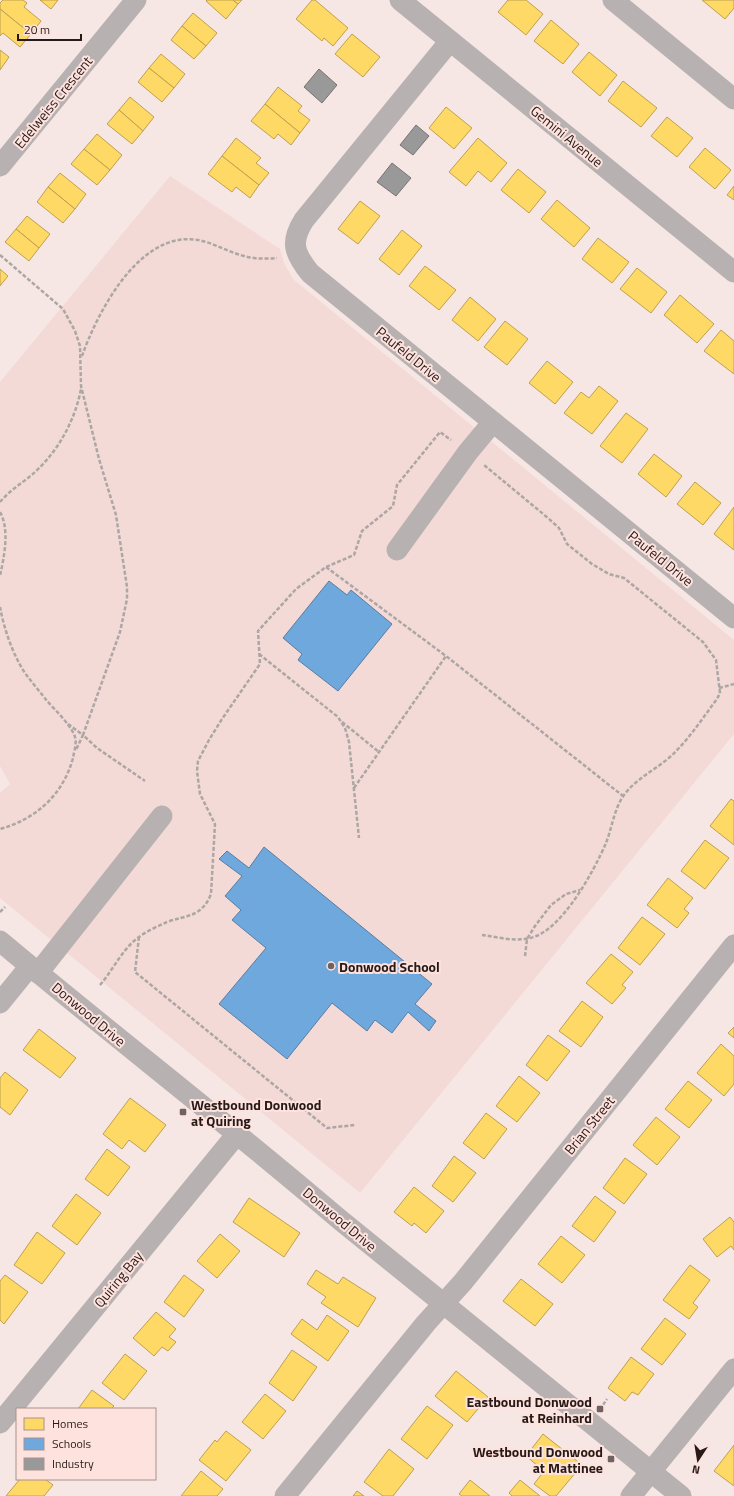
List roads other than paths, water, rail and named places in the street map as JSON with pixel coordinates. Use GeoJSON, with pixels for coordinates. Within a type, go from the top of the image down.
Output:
{"type":"FeatureCollection","features":[{"type":"Feature","properties":{"kind":"street","name":"Edelweiss Crescent"},"geometry":{"type":"LineString","coordinates":[[0,166],[136,0]]}},
{"type":"Feature","properties":{"kind":"street","name":"Gemini Avenue"},"geometry":{"type":"LineString","coordinates":[[400,0],[734,272]]}},
{"type":"Feature","properties":{"kind":"street"},"geometry":{"type":"LineString","coordinates":[[613,0],[734,99]]}},
{"type":"Feature","properties":{"kind":"street","name":"Paufeld Drive"},"geometry":{"type":"LineString","coordinates":[[450,41],[304,220],[297,230],[294,248],[297,251],[301,262],[310,272],[734,618]]}},
{"type":"Feature","properties":{"kind":"street"},"geometry":{"type":"LineString","coordinates":[[397,550],[468,452],[492,422]]}},
{"type":"Feature","properties":{"kind":"street"},"geometry":{"type":"LineString","coordinates":[[0,1004],[34,969],[162,816]]}},
{"type":"Feature","properties":{"kind":"street","name":"Donwood Drive"},"geometry":{"type":"LineString","coordinates":[[0,941],[681,1496]]}},
{"type":"Feature","properties":{"kind":"street","name":"Brian Street"},"geometry":{"type":"LineString","coordinates":[[444,1304],[734,945]]}},
{"type":"Feature","properties":{"kind":"street","name":"Quiring Bay"},"geometry":{"type":"LineString","coordinates":[[0,1423],[237,1134]]}},
{"type":"Feature","properties":{"kind":"street"},"geometry":{"type":"LineString","coordinates":[[285,1496],[426,1323],[444,1304]]}},
{"type":"Feature","properties":{"kind":"street"},"geometry":{"type":"LineString","coordinates":[[631,1496],[734,1369]]}},
{"type":"Feature","properties":{"kind":"place","name":"Donwood School"},"geometry":{"type":"Point","coordinates":[331,966]}},
{"type":"Feature","properties":{"kind":"place","name":"Westbound Donwood at Quiring"},"geometry":{"type":"Point","coordinates":[183,1112]}},
{"type":"Feature","properties":{"kind":"place","name":"Eastbound Donwood at Reinhard"},"geometry":{"type":"Point","coordinates":[600,1409]}},
{"type":"Feature","properties":{"kind":"place","name":"Westbound Donwood at Mattinee"},"geometry":{"type":"Point","coordinates":[611,1459]}}]}
